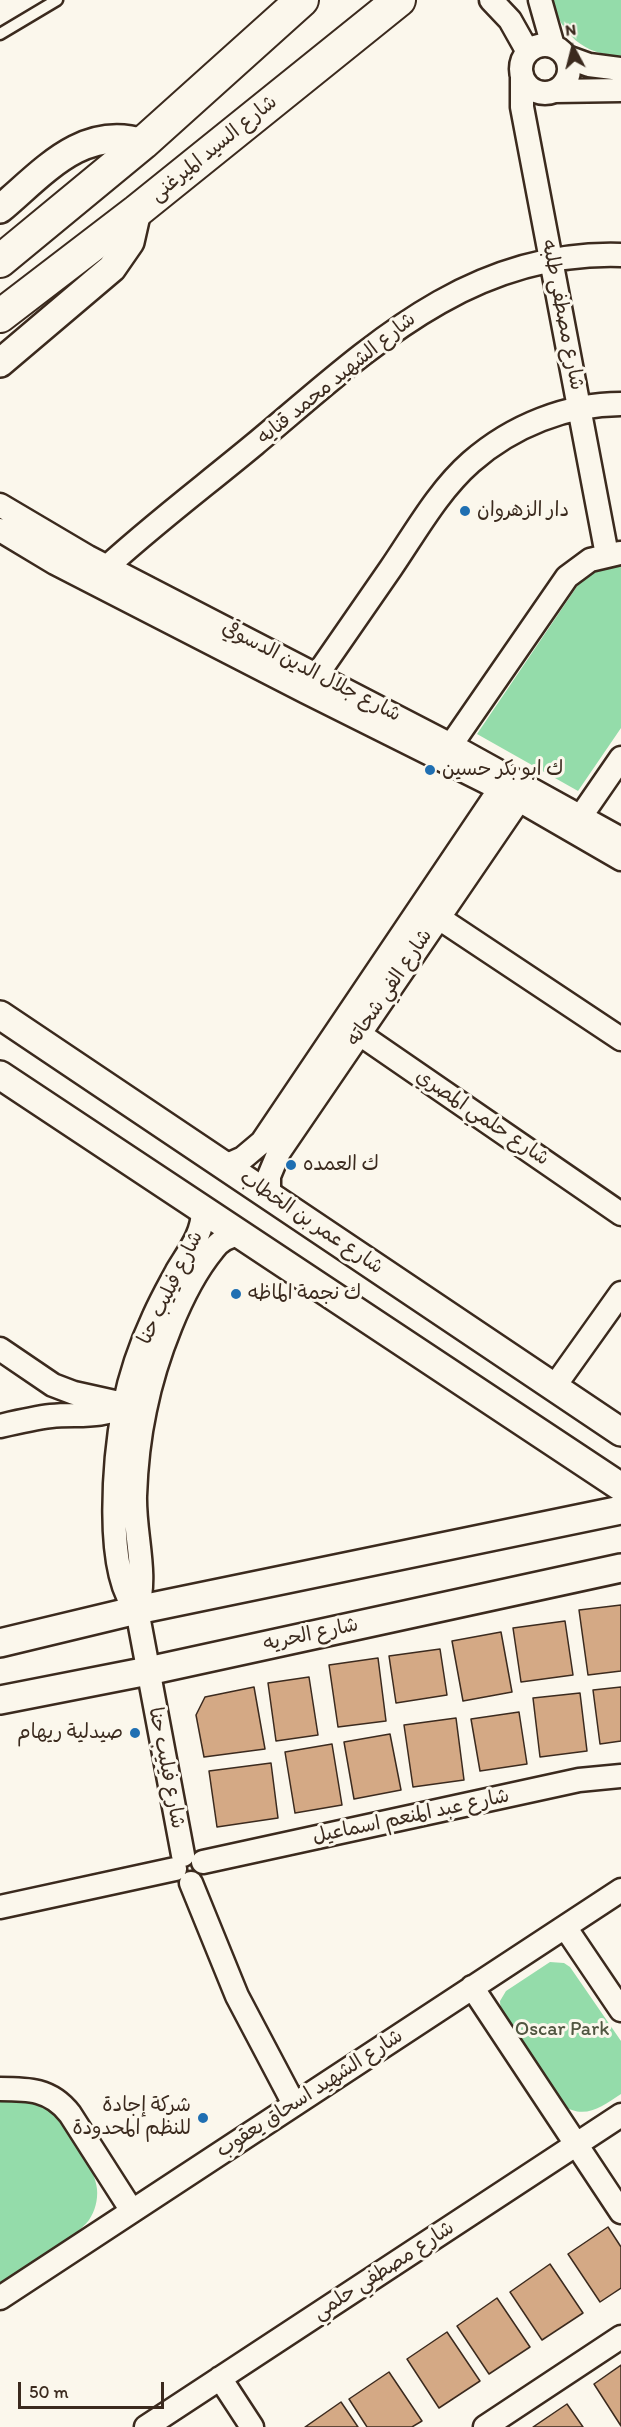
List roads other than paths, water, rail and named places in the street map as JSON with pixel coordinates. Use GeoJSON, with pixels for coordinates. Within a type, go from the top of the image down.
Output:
{"type":"FeatureCollection","features":[{"type":"Feature","properties":{"kind":"main road"},"geometry":{"type":"LineString","coordinates":[[0,261],[142,143],[302,0]]}},
{"type":"Feature","properties":{"kind":"main road","name":"شارع السيد الميرغنى"},"geometry":{"type":"LineString","coordinates":[[136,211],[399,0]]}},
{"type":"Feature","properties":{"kind":"main road"},"geometry":{"type":"LineString","coordinates":[[0,316],[136,211]]}},
{"type":"Feature","properties":{"kind":"street"},"geometry":{"type":"LineString","coordinates":[[490,0],[510,20],[528,52]]}},
{"type":"Feature","properties":{"kind":"street"},"geometry":{"type":"LineString","coordinates":[[540,0],[570,73],[562,87],[555,92]]}},
{"type":"Feature","properties":{"kind":"street"},"geometry":{"type":"LineString","coordinates":[[621,69],[589,64],[560,51],[535,47],[523,59],[522,75],[531,88],[538,92],[621,90]]}},
{"type":"Feature","properties":{"kind":"street","name":"شارع مصطفى طلبه"},"geometry":{"type":"LineString","coordinates":[[522,75],[522,107],[580,407],[614,554]]}},
{"type":"Feature","properties":{"kind":"street"},"geometry":{"type":"LineString","coordinates":[[0,210],[64,157],[84,144],[108,138],[131,139],[142,143]]}},
{"type":"Feature","properties":{"kind":"street","name":"شارع السيد الميرغنى"},"geometry":{"type":"LineString","coordinates":[[0,363],[112,268],[130,242],[136,211]]}},
{"type":"Feature","properties":{"kind":"street","name":"شارع الشهيد محمد قنايه"},"geometry":{"type":"LineString","coordinates":[[99,574],[404,322],[430,306],[487,279],[552,261],[621,255]]}},
{"type":"Feature","properties":{"kind":"street"},"geometry":{"type":"LineString","coordinates":[[312,683],[431,510],[470,463],[520,429],[548,417],[580,407],[621,404]]}},
{"type":"Feature","properties":{"kind":"street","name":"شارع جلال الدين الدسوقي"},"geometry":{"type":"LineString","coordinates":[[0,506],[51,537],[99,574]]}},
{"type":"Feature","properties":{"kind":"street","name":"شارع جلال الدين الدسوقي"},"geometry":{"type":"LineString","coordinates":[[0,530],[37,553],[99,574],[514,788],[581,816],[621,840]]}},
{"type":"Feature","properties":{"kind":"street"},"geometry":{"type":"LineString","coordinates":[[451,745],[567,577],[591,560],[614,554]]}},
{"type":"Feature","properties":{"kind":"street","name":"شارع جلال الدين الدسوقي"},"geometry":{"type":"LineString","coordinates":[[312,683],[451,745],[621,859]]}},
{"type":"Feature","properties":{"kind":"street"},"geometry":{"type":"LineString","coordinates":[[581,816],[621,759]]}},
{"type":"Feature","properties":{"kind":"street","name":"شارع الفي شحاته"},"geometry":{"type":"LineString","coordinates":[[225,1166],[243,1158],[262,1142],[351,1028],[514,788]]}},
{"type":"Feature","properties":{"kind":"street"},"geometry":{"type":"LineString","coordinates":[[430,912],[621,1039]]}},
{"type":"Feature","properties":{"kind":"street","name":"شارع عمر بن الخطاب"},"geometry":{"type":"LineString","coordinates":[[0,1015],[621,1432]]}},
{"type":"Feature","properties":{"kind":"street","name":"شارع الفي شحاته"},"geometry":{"type":"LineString","coordinates":[[269,1196],[269,1176],[276,1157],[351,1028]]}},
{"type":"Feature","properties":{"kind":"street","name":"شارع حلمي المصري"},"geometry":{"type":"LineString","coordinates":[[351,1028],[621,1214]]}},
{"type":"Feature","properties":{"kind":"street"},"geometry":{"type":"LineString","coordinates":[[0,1075],[621,1486]]}},
{"type":"Feature","properties":{"kind":"street","name":"شارع فيليب حنا"},"geometry":{"type":"LineString","coordinates":[[135,1407],[146,1336],[171,1282],[199,1236],[204,1210]]}},
{"type":"Feature","properties":{"kind":"street","name":"شارع فيليب حنا"},"geometry":{"type":"LineString","coordinates":[[240,1234],[228,1238],[213,1249],[189,1289],[135,1407],[117,1460],[115,1518],[123,1586],[137,1610],[188,1868],[237,1996],[294,2104]]}},
{"type":"Feature","properties":{"kind":"street"},"geometry":{"type":"LineString","coordinates":[[554,1387],[621,1293]]}},
{"type":"Feature","properties":{"kind":"street"},"geometry":{"type":"LineString","coordinates":[[0,1349],[53,1385],[135,1407]]}},
{"type":"Feature","properties":{"kind":"street"},"geometry":{"type":"LineString","coordinates":[[39,1418],[51,1404],[53,1385]]}},
{"type":"Feature","properties":{"kind":"street"},"geometry":{"type":"LineString","coordinates":[[0,1426],[63,1415],[98,1415],[135,1407]]}},
{"type":"Feature","properties":{"kind":"street"},"geometry":{"type":"LineString","coordinates":[[0,1643],[137,1610],[621,1510]]}},
{"type":"Feature","properties":{"kind":"street","name":"شارع الحريه"},"geometry":{"type":"LineString","coordinates":[[0,1700],[148,1671],[621,1568]]}},
{"type":"Feature","properties":{"kind":"street","name":"شارع عبد المنعم اسماعيل"},"geometry":{"type":"LineString","coordinates":[[0,1907],[188,1868],[579,1780],[621,1776]]}},
{"type":"Feature","properties":{"kind":"street","name":"شارع الشهيد اسحاق يعقوب"},"geometry":{"type":"LineString","coordinates":[[0,2298],[621,1890]]}},
{"type":"Feature","properties":{"kind":"street"},"geometry":{"type":"LineString","coordinates":[[565,1927],[621,2010]]}},
{"type":"Feature","properties":{"kind":"street"},"geometry":{"type":"LineString","coordinates":[[472,1987],[621,2212]]}},
{"type":"Feature","properties":{"kind":"street"},"geometry":{"type":"LineString","coordinates":[[0,2089],[39,2091],[59,2102],[70,2114],[132,2211]]}},
{"type":"Feature","properties":{"kind":"street","name":"شارع مصطفي حلمي"},"geometry":{"type":"LineString","coordinates":[[146,2427],[621,2115]]}},
{"type":"Feature","properties":{"kind":"street"},"geometry":{"type":"LineString","coordinates":[[484,2427],[621,2337]]}},
{"type":"Feature","properties":{"kind":"street"},"geometry":{"type":"LineString","coordinates":[[220,2378],[252,2427]]}},
{"type":"Feature","properties":{"kind":"lane"},"geometry":{"type":"LineString","coordinates":[[0,34],[57,0]]}},
{"type":"Feature","properties":{"kind":"place","name":"دار الزهروان"},"geometry":{"type":"Point","coordinates":[465,511]}},
{"type":"Feature","properties":{"kind":"place","name":"ك ابو بكر حسين"},"geometry":{"type":"Point","coordinates":[430,770]}},
{"type":"Feature","properties":{"kind":"place","name":"ك العمده"},"geometry":{"type":"Point","coordinates":[291,1165]}},
{"type":"Feature","properties":{"kind":"place","name":"ك نجمة الماظه"},"geometry":{"type":"Point","coordinates":[236,1294]}},
{"type":"Feature","properties":{"kind":"place","name":"صيدلية ريهام"},"geometry":{"type":"Point","coordinates":[135,1733]}},
{"type":"Feature","properties":{"kind":"place","name":"شركة إجادة للنظم المحدودة"},"geometry":{"type":"Point","coordinates":[203,2118]}},
{"type":"Feature","properties":{"kind":"park label","name":"Oscar Park"},"geometry":{"type":"Point","coordinates":[562,2030]}}]}
